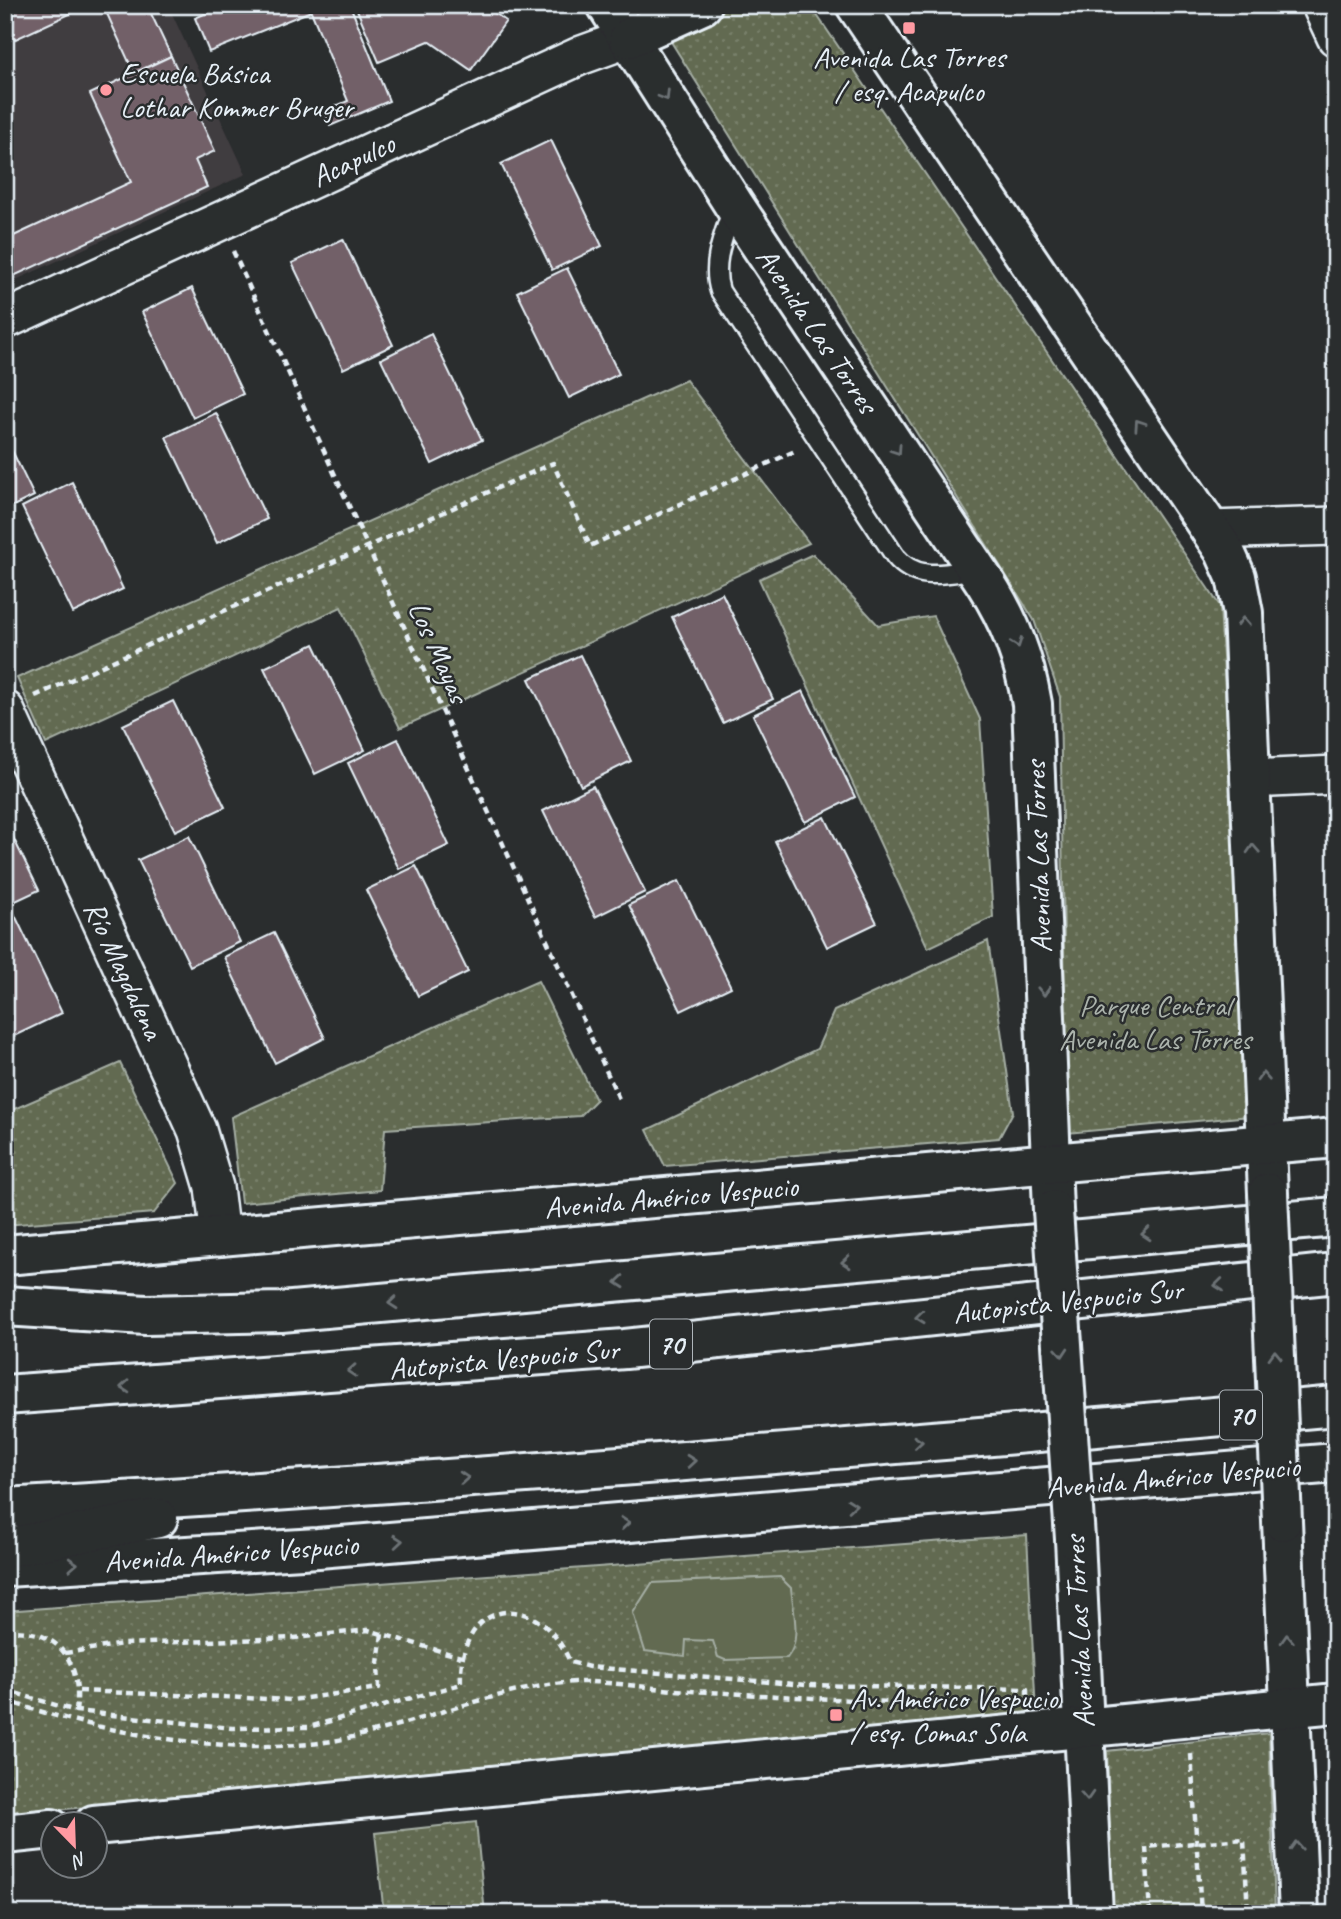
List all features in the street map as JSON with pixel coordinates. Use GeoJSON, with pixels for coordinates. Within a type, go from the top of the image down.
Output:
{"type":"FeatureCollection","features":[{"type":"Feature","properties":{"kind":"main road","name":"Avenida Las Torres"},"geometry":{"type":"LineString","coordinates":[[607,5],[734,205],[976,569],[1011,627],[1027,677],[1032,704],[1053,1210],[1075,1539],[1093,1914]]}},
{"type":"Feature","properties":{"kind":"main road","name":"Acapulco"},"geometry":{"type":"LineString","coordinates":[[629,38],[702,5]]}},
{"type":"Feature","properties":{"kind":"main road"},"geometry":{"type":"LineString","coordinates":[[856,5],[1210,530],[1231,563],[1240,594],[1299,1914]]}},
{"type":"Feature","properties":{"kind":"main road","name":"Avenida Américo Vespucio"},"geometry":{"type":"LineString","coordinates":[[5,1255],[1336,1138]]}},
{"type":"Feature","properties":{"kind":"main road"},"geometry":{"type":"LineString","coordinates":[[5,1306],[146,1315],[281,1312],[1336,1217]]}},
{"type":"Feature","properties":{"kind":"main road","name":"Autopista Vespucio Sur"},"geometry":{"type":"LineString","coordinates":[[5,1395],[625,1349],[1336,1273]]}},
{"type":"Feature","properties":{"kind":"main road","name":"70"},"geometry":{"type":"LineString","coordinates":[[5,1508],[690,1462],[1336,1406]]}},
{"type":"Feature","properties":{"kind":"main road","name":"Avenida Américo Vespucio"},"geometry":{"type":"LineString","coordinates":[[5,1567],[480,1535],[1336,1463]]}},
{"type":"Feature","properties":{"kind":"main road"},"geometry":{"type":"LineString","coordinates":[[5,1548],[274,1492]]}},
{"type":"Feature","properties":{"kind":"main road"},"geometry":{"type":"LineString","coordinates":[[108,1823],[1036,1718],[1084,1728],[1336,1703]]}},
{"type":"Feature","properties":{"kind":"main road"},"geometry":{"type":"LineString","coordinates":[[5,1834],[38,1830]]}},
{"type":"Feature","properties":{"kind":"street"},"geometry":{"type":"LineString","coordinates":[[1321,5],[1336,37]]}},
{"type":"Feature","properties":{"kind":"street","name":"Acapulco"},"geometry":{"type":"LineString","coordinates":[[5,320],[582,55],[629,38]]}},
{"type":"Feature","properties":{"kind":"street"},"geometry":{"type":"LineString","coordinates":[[1210,530],[1336,526]]}},
{"type":"Feature","properties":{"kind":"street","name":"Río Magdalena"},"geometry":{"type":"LineString","coordinates":[[18,704],[197,1130],[210,1168],[220,1237]]}},
{"type":"Feature","properties":{"kind":"street"},"geometry":{"type":"LineString","coordinates":[[1250,779],[1336,775]]}},
{"type":"Feature","properties":{"kind":"lane"},"geometry":{"type":"LineString","coordinates":[[734,205],[717,258],[716,280],[720,291],[817,440],[903,565],[912,571],[930,575],[976,569]]}},
{"type":"Feature","properties":{"kind":"path","name":"Los Mayas"},"geometry":{"type":"LineString","coordinates":[[220,221],[620,1101]]}},
{"type":"Feature","properties":{"kind":"path"},"geometry":{"type":"LineString","coordinates":[[18,704],[553,463],[590,546],[817,440]]}},
{"type":"Feature","properties":{"kind":"path"},"geometry":{"type":"LineString","coordinates":[[5,1690],[76,1711],[232,1728],[309,1727],[461,1684],[461,1657],[470,1636],[483,1620],[499,1613],[519,1611],[538,1618],[554,1632],[570,1662],[589,1667],[806,1685],[1027,1689],[1036,1718]]}},
{"type":"Feature","properties":{"kind":"path"},"geometry":{"type":"LineString","coordinates":[[5,1632],[27,1630],[45,1636],[65,1653],[79,1691],[76,1711]]}},
{"type":"Feature","properties":{"kind":"path"},"geometry":{"type":"LineString","coordinates":[[65,1653],[123,1644],[294,1638],[368,1630],[461,1657]]}},
{"type":"Feature","properties":{"kind":"path"},"geometry":{"type":"LineString","coordinates":[[79,1691],[292,1700],[379,1688],[377,1663],[382,1634]]}},
{"type":"Feature","properties":{"kind":"path"},"geometry":{"type":"LineString","coordinates":[[5,1700],[61,1720],[103,1729],[246,1746],[302,1745],[348,1738],[473,1702],[566,1682],[938,1704]]}},
{"type":"Feature","properties":{"kind":"path"},"geometry":{"type":"LineString","coordinates":[[1015,1705],[1036,1718]]}},
{"type":"Feature","properties":{"kind":"path"},"geometry":{"type":"LineString","coordinates":[[1191,1744],[1201,1914]]}},
{"type":"Feature","properties":{"kind":"path"},"geometry":{"type":"LineString","coordinates":[[1150,1914],[1146,1847],[1244,1839],[1248,1914]]}},
{"type":"Feature","properties":{"kind":"shaded area","name":"Escuela Básica Lothar Kommer Bruger"},"geometry":{"type":"Polygon","coordinates":[[[5,5],[168,5],[246,174],[5,285],[5,5]]]}},
{"type":"Feature","properties":{"kind":"green space","name":"Parque Central Avenida Las Torres"},"geometry":{"type":"Polygon","coordinates":[[[648,5],[810,5],[1220,606],[1250,1116],[1067,1133],[1060,697],[1034,620],[648,5]]]}},
{"type":"Feature","properties":{"kind":"green space"},"geometry":{"type":"Polygon","coordinates":[[[686,380],[809,543],[400,728],[341,607],[46,744],[17,678],[686,380]]]}},
{"type":"Feature","properties":{"kind":"green space"},"geometry":{"type":"Polygon","coordinates":[[[813,554],[878,625],[933,616],[980,719],[993,917],[928,948],[759,579],[813,554]]]}},
{"type":"Feature","properties":{"kind":"green space"},"geometry":{"type":"Polygon","coordinates":[[[988,941],[1013,1112],[999,1138],[665,1166],[647,1130],[817,1049],[834,1011],[988,941]]]}},
{"type":"Feature","properties":{"kind":"green space"},"geometry":{"type":"Polygon","coordinates":[[[538,981],[596,1100],[580,1116],[385,1129],[380,1190],[241,1203],[231,1117],[538,981]]]}},
{"type":"Feature","properties":{"kind":"green space"},"geometry":{"type":"Polygon","coordinates":[[[120,1063],[178,1183],[154,1213],[5,1225],[5,1113],[120,1063]]]}},
{"type":"Feature","properties":{"kind":"green space"},"geometry":{"type":"Polygon","coordinates":[[[1027,1535],[1036,1714],[5,1815],[5,1611],[1027,1535]]]}},
{"type":"Feature","properties":{"kind":"green space"},"geometry":{"type":"Polygon","coordinates":[[[780,1577],[791,1588],[795,1615],[794,1643],[787,1658],[725,1660],[718,1657],[713,1641],[686,1640],[685,1656],[645,1651],[633,1613],[652,1583],[780,1577]]]}},
{"type":"Feature","properties":{"kind":"green space"},"geometry":{"type":"Polygon","coordinates":[[[1269,1733],[1275,1914],[1113,1914],[1107,1751],[1269,1733]]]}},
{"type":"Feature","properties":{"kind":"green space"},"geometry":{"type":"Polygon","coordinates":[[[476,1822],[485,1914],[384,1914],[375,1833],[476,1822]]]}},
{"type":"Feature","properties":{"kind":"building"},"geometry":{"type":"Polygon","coordinates":[[[5,5],[89,5],[5,44],[5,5]]]}},
{"type":"Feature","properties":{"kind":"building"},"geometry":{"type":"Polygon","coordinates":[[[103,5],[147,5],[171,56],[134,73],[103,5]]]}},
{"type":"Feature","properties":{"kind":"building"},"geometry":{"type":"Polygon","coordinates":[[[225,5],[350,5],[389,101],[330,126],[324,111],[348,101],[311,11],[209,52],[195,18],[225,5]]]}},
{"type":"Feature","properties":{"kind":"building"},"geometry":{"type":"Polygon","coordinates":[[[355,5],[483,5],[506,21],[471,70],[429,41],[379,62],[355,5]]]}},
{"type":"Feature","properties":{"kind":"building"},"geometry":{"type":"Polygon","coordinates":[[[171,56],[215,151],[195,160],[207,187],[5,280],[5,240],[131,182],[90,94],[171,56]]]}},
{"type":"Feature","properties":{"kind":"building"},"geometry":{"type":"Polygon","coordinates":[[[551,140],[602,246],[552,270],[501,164],[551,140]]]}},
{"type":"Feature","properties":{"kind":"building"},"geometry":{"type":"Polygon","coordinates":[[[343,239],[393,345],[343,369],[292,263],[343,239]]]}},
{"type":"Feature","properties":{"kind":"building"},"geometry":{"type":"Polygon","coordinates":[[[567,268],[619,374],[569,398],[517,292],[567,268]]]}},
{"type":"Feature","properties":{"kind":"building"},"geometry":{"type":"Polygon","coordinates":[[[192,288],[243,394],[193,418],[142,312],[192,288]]]}},
{"type":"Feature","properties":{"kind":"building"},"geometry":{"type":"Polygon","coordinates":[[[431,334],[482,440],[432,464],[381,359],[431,334]]]}},
{"type":"Feature","properties":{"kind":"building"},"geometry":{"type":"Polygon","coordinates":[[[216,413],[267,519],[217,543],[166,437],[216,413]]]}},
{"type":"Feature","properties":{"kind":"building"},"geometry":{"type":"Polygon","coordinates":[[[5,436],[34,496],[5,510],[5,436]]]}},
{"type":"Feature","properties":{"kind":"building"},"geometry":{"type":"Polygon","coordinates":[[[72,482],[123,589],[73,613],[22,507],[72,482]]]}},
{"type":"Feature","properties":{"kind":"building"},"geometry":{"type":"Polygon","coordinates":[[[722,593],[773,699],[723,723],[672,617],[722,593]]]}},
{"type":"Feature","properties":{"kind":"building"},"geometry":{"type":"Polygon","coordinates":[[[314,644],[365,750],[315,774],[264,668],[314,644]]]}},
{"type":"Feature","properties":{"kind":"building"},"geometry":{"type":"Polygon","coordinates":[[[580,655],[631,761],[581,786],[529,679],[580,655]]]}},
{"type":"Feature","properties":{"kind":"building"},"geometry":{"type":"Polygon","coordinates":[[[803,691],[855,797],[805,822],[753,715],[803,691]]]}},
{"type":"Feature","properties":{"kind":"building"},"geometry":{"type":"Polygon","coordinates":[[[173,701],[225,807],[175,831],[123,725],[173,701]]]}},
{"type":"Feature","properties":{"kind":"building"},"geometry":{"type":"Polygon","coordinates":[[[398,739],[449,845],[399,869],[348,763],[398,739]]]}},
{"type":"Feature","properties":{"kind":"building"},"geometry":{"type":"Polygon","coordinates":[[[593,786],[645,892],[595,917],[543,811],[593,786]]]}},
{"type":"Feature","properties":{"kind":"building"},"geometry":{"type":"Polygon","coordinates":[[[825,817],[877,923],[827,947],[775,841],[825,817]]]}},
{"type":"Feature","properties":{"kind":"building"},"geometry":{"type":"Polygon","coordinates":[[[5,821],[39,890],[5,906],[5,821]]]}},
{"type":"Feature","properties":{"kind":"building"},"geometry":{"type":"Polygon","coordinates":[[[189,836],[240,942],[190,966],[138,860],[189,836]]]}},
{"type":"Feature","properties":{"kind":"building"},"geometry":{"type":"Polygon","coordinates":[[[416,866],[468,972],[418,996],[366,890],[416,866]]]}},
{"type":"Feature","properties":{"kind":"building"},"geometry":{"type":"Polygon","coordinates":[[[679,881],[731,987],[681,1011],[629,905],[679,881]]]}},
{"type":"Feature","properties":{"kind":"building"},"geometry":{"type":"Polygon","coordinates":[[[11,907],[62,1013],[12,1037],[5,1024],[5,910],[11,907]]]}},
{"type":"Feature","properties":{"kind":"building"},"geometry":{"type":"Polygon","coordinates":[[[274,933],[325,1038],[275,1063],[224,957],[274,933]]]}},
{"type":"Feature","properties":{"kind":"place","name":"Avenida Las Torres / esq. Acapulco"},"geometry":{"type":"Point","coordinates":[909,28]}},
{"type":"Feature","properties":{"kind":"place","name":"Escuela Básica Lothar Kommer Bruger"},"geometry":{"type":"Point","coordinates":[106,90]}},
{"type":"Feature","properties":{"kind":"place","name":"Av. Américo Vespucio / esq. Comas Sola"},"geometry":{"type":"Point","coordinates":[836,1715]}}]}
